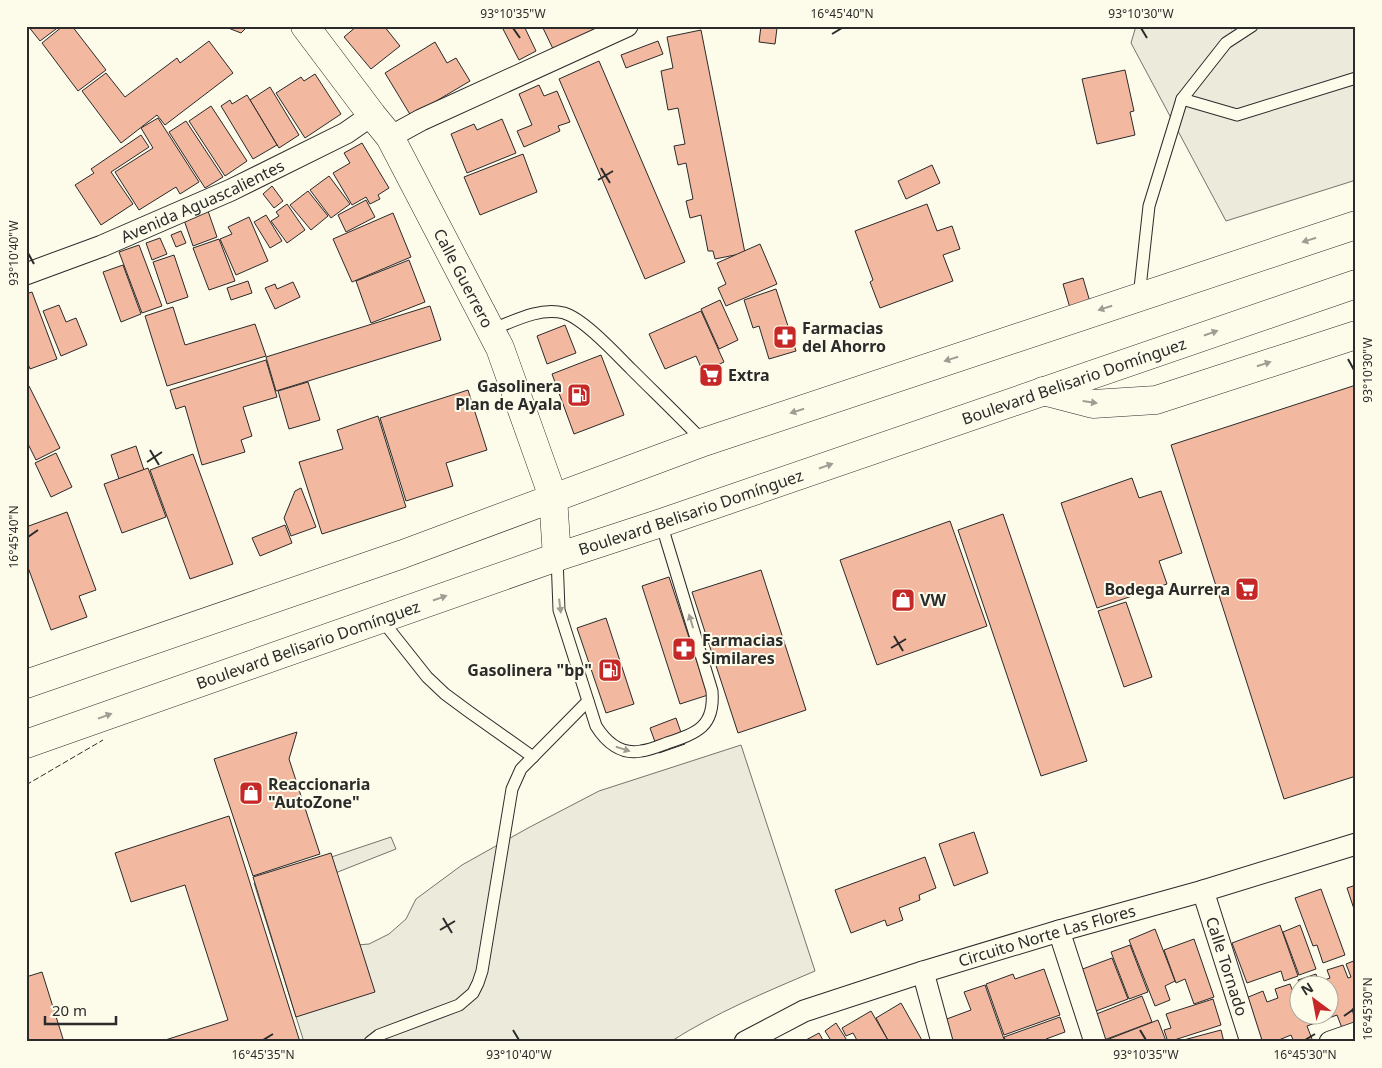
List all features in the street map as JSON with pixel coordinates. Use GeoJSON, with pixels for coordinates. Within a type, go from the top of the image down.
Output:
{"type":"FeatureCollection","features":[{"type":"Feature","properties":{"kind":"main road","name":"Calle Guerrero"},"geometry":{"type":"LineString","coordinates":[[305,26],[390,137],[500,348],[553,497],[557,557]]}},
{"type":"Feature","properties":{"kind":"main road"},"geometry":{"type":"LineString","coordinates":[[26,684],[403,554],[704,442],[1356,225]]}},
{"type":"Feature","properties":{"kind":"main road","name":"Boulevard Belisario Domínguez"},"geometry":{"type":"LineString","coordinates":[[26,744],[557,557],[1356,284]]}},
{"type":"Feature","properties":{"kind":"main road"},"geometry":{"type":"LineString","coordinates":[[1043,391],[1093,404],[1156,400],[1356,335]]}},
{"type":"Feature","properties":{"kind":"main road"},"geometry":{"type":"LineString","coordinates":[[26,759],[78,726]]}},
{"type":"Feature","properties":{"kind":"street"},"geometry":{"type":"LineString","coordinates":[[390,137],[421,120],[627,26]]}},
{"type":"Feature","properties":{"kind":"street","name":"Avenida Aguascalientes"},"geometry":{"type":"LineString","coordinates":[[26,274],[102,246],[231,190],[346,133],[372,115]]}},
{"type":"Feature","properties":{"kind":"street","name":"Circuito Norte Las Flores"},"geometry":{"type":"LineString","coordinates":[[745,1042],[804,1012],[923,972],[1059,931],[1203,891],[1356,844]]}},
{"type":"Feature","properties":{"kind":"street","name":"Calle Tornado"},"geometry":{"type":"LineString","coordinates":[[1203,891],[1252,1042]]}},
{"type":"Feature","properties":{"kind":"street"},"geometry":{"type":"LineString","coordinates":[[1059,931],[1095,1042]]}},
{"type":"Feature","properties":{"kind":"street"},"geometry":{"type":"LineString","coordinates":[[923,972],[942,1042]]}},
{"type":"Feature","properties":{"kind":"street"},"geometry":{"type":"LineString","coordinates":[[1330,1042],[1356,1033]]}},
{"type":"Feature","properties":{"kind":"lane"},"geometry":{"type":"LineString","coordinates":[[1139,297],[1150,206],[1182,99],[1226,43],[1252,26]]}},
{"type":"Feature","properties":{"kind":"lane"},"geometry":{"type":"LineString","coordinates":[[1182,99],[1237,115],[1356,78]]}},
{"type":"Feature","properties":{"kind":"lane"},"geometry":{"type":"LineString","coordinates":[[491,330],[529,315],[548,312],[565,314],[584,324],[609,347],[704,442]]}},
{"type":"Feature","properties":{"kind":"lane"},"geometry":{"type":"LineString","coordinates":[[557,557],[559,610],[596,726],[604,738],[614,746],[627,751],[641,752],[692,734],[703,727],[710,716],[713,704],[712,691],[661,523]]}},
{"type":"Feature","properties":{"kind":"lane"},"geometry":{"type":"LineString","coordinates":[[381,618],[426,677],[445,694],[532,757]]}},
{"type":"Feature","properties":{"kind":"lane"},"geometry":{"type":"LineString","coordinates":[[370,1042],[379,1035],[459,1006],[473,993],[482,971],[512,789],[520,770],[588,701]]}},
{"type":"Feature","properties":{"kind":"shaded area"},"geometry":{"type":"Polygon","coordinates":[[[1136,26],[1228,26],[1231,29],[1240,26],[1356,26],[1356,180],[1226,221],[1131,43],[1136,26]]]}},
{"type":"Feature","properties":{"kind":"shaded area"},"geometry":{"type":"Polygon","coordinates":[[[741,745],[815,971],[723,1012],[670,1042],[304,1042],[254,883],[391,837],[396,849],[315,881],[346,946],[369,944],[389,934],[406,919],[416,899],[462,865],[528,828],[599,791],[741,745]]]}},
{"type":"Feature","properties":{"kind":"building"},"geometry":{"type":"Polygon","coordinates":[[[28,26],[60,26],[40,41],[28,26]]]}},
{"type":"Feature","properties":{"kind":"building"},"geometry":{"type":"Polygon","coordinates":[[[63,26],[72,26],[106,70],[78,91],[42,43],[63,26]]]}},
{"type":"Feature","properties":{"kind":"building"},"geometry":{"type":"Polygon","coordinates":[[[223,26],[248,26],[241,33],[223,26]]]}},
{"type":"Feature","properties":{"kind":"building"},"geometry":{"type":"Polygon","coordinates":[[[357,26],[384,26],[400,46],[371,69],[344,37],[357,26]]]}},
{"type":"Feature","properties":{"kind":"building"},"geometry":{"type":"Polygon","coordinates":[[[508,26],[524,26],[536,51],[519,60],[503,29],[508,26]]]}},
{"type":"Feature","properties":{"kind":"building"},"geometry":{"type":"Polygon","coordinates":[[[542,26],[611,26],[555,53],[542,26]]]}},
{"type":"Feature","properties":{"kind":"building"},"geometry":{"type":"Polygon","coordinates":[[[761,26],[777,28],[775,44],[759,42],[761,26]]]}},
{"type":"Feature","properties":{"kind":"building"},"geometry":{"type":"Polygon","coordinates":[[[701,30],[745,253],[715,259],[713,251],[708,251],[701,215],[690,218],[686,201],[693,199],[686,163],[678,165],[674,146],[685,144],[678,108],[668,110],[661,71],[673,68],[667,37],[701,30]]]}},
{"type":"Feature","properties":{"kind":"building"},"geometry":{"type":"Polygon","coordinates":[[[209,41],[233,73],[165,125],[157,115],[121,143],[82,91],[106,73],[125,97],[177,58],[180,63],[209,41]]]}},
{"type":"Feature","properties":{"kind":"building"},"geometry":{"type":"Polygon","coordinates":[[[658,41],[663,54],[626,68],[621,55],[658,41]]]}},
{"type":"Feature","properties":{"kind":"building"},"geometry":{"type":"Polygon","coordinates":[[[435,42],[447,63],[456,58],[470,81],[411,116],[385,73],[435,42]]]}},
{"type":"Feature","properties":{"kind":"building"},"geometry":{"type":"Polygon","coordinates":[[[599,61],[685,262],[645,279],[559,79],[599,61]]]}},
{"type":"Feature","properties":{"kind":"building"},"geometry":{"type":"Polygon","coordinates":[[[1125,70],[1134,111],[1130,112],[1135,135],[1097,144],[1082,79],[1125,70]]]}},
{"type":"Feature","properties":{"kind":"building"},"geometry":{"type":"Polygon","coordinates":[[[315,74],[341,114],[305,138],[276,93],[301,77],[304,81],[315,74]]]}},
{"type":"Feature","properties":{"kind":"building"},"geometry":{"type":"Polygon","coordinates":[[[539,85],[544,96],[557,91],[570,122],[558,126],[560,131],[524,147],[517,131],[532,125],[519,94],[539,85]]]}},
{"type":"Feature","properties":{"kind":"building"},"geometry":{"type":"Polygon","coordinates":[[[270,87],[299,135],[279,148],[250,100],[270,87]]]}},
{"type":"Feature","properties":{"kind":"building"},"geometry":{"type":"Polygon","coordinates":[[[247,95],[277,145],[253,159],[221,106],[230,100],[232,104],[247,95]]]}},
{"type":"Feature","properties":{"kind":"building"},"geometry":{"type":"Polygon","coordinates":[[[211,106],[247,161],[225,176],[189,121],[211,106]]]}},
{"type":"Feature","properties":{"kind":"building"},"geometry":{"type":"Polygon","coordinates":[[[158,118],[199,182],[180,194],[176,187],[139,210],[115,172],[153,148],[141,128],[158,118]]]}},
{"type":"Feature","properties":{"kind":"building"},"geometry":{"type":"Polygon","coordinates":[[[502,119],[516,153],[467,173],[451,134],[474,124],[477,130],[502,119]]]}},
{"type":"Feature","properties":{"kind":"building"},"geometry":{"type":"Polygon","coordinates":[[[186,121],[223,177],[205,188],[169,132],[186,121]]]}},
{"type":"Feature","properties":{"kind":"building"},"geometry":{"type":"Polygon","coordinates":[[[141,135],[149,147],[111,172],[133,204],[101,225],[75,185],[94,173],[91,169],[141,135]]]}},
{"type":"Feature","properties":{"kind":"building"},"geometry":{"type":"Polygon","coordinates":[[[362,143],[389,188],[378,195],[380,199],[370,204],[366,197],[352,205],[333,173],[350,163],[344,153],[362,143]]]}},
{"type":"Feature","properties":{"kind":"building"},"geometry":{"type":"Polygon","coordinates":[[[523,154],[537,192],[480,215],[464,177],[523,154]]]}},
{"type":"Feature","properties":{"kind":"building"},"geometry":{"type":"Polygon","coordinates":[[[932,165],[940,183],[906,199],[898,181],[932,165]]]}},
{"type":"Feature","properties":{"kind":"building"},"geometry":{"type":"Polygon","coordinates":[[[329,176],[350,204],[331,218],[310,190],[329,176]]]}},
{"type":"Feature","properties":{"kind":"building"},"geometry":{"type":"Polygon","coordinates":[[[272,186],[283,201],[274,208],[263,194],[272,186]]]}},
{"type":"Feature","properties":{"kind":"building"},"geometry":{"type":"Polygon","coordinates":[[[308,191],[328,216],[311,230],[290,205],[308,191]]]}},
{"type":"Feature","properties":{"kind":"building"},"geometry":{"type":"Polygon","coordinates":[[[366,200],[375,217],[346,232],[338,215],[366,200]]]}},
{"type":"Feature","properties":{"kind":"building"},"geometry":{"type":"Polygon","coordinates":[[[287,204],[305,230],[287,243],[271,221],[279,216],[276,212],[287,204]]]}},
{"type":"Feature","properties":{"kind":"building"},"geometry":{"type":"Polygon","coordinates":[[[927,204],[937,231],[952,226],[960,249],[943,255],[953,281],[880,308],[870,282],[873,280],[855,231],[927,204]]]}},
{"type":"Feature","properties":{"kind":"building"},"geometry":{"type":"Polygon","coordinates":[[[208,211],[217,237],[193,246],[184,220],[208,211]]]}},
{"type":"Feature","properties":{"kind":"building"},"geometry":{"type":"Polygon","coordinates":[[[393,213],[411,257],[352,282],[333,239],[393,213]]]}},
{"type":"Feature","properties":{"kind":"building"},"geometry":{"type":"Polygon","coordinates":[[[266,215],[282,241],[270,248],[254,222],[266,215]]]}},
{"type":"Feature","properties":{"kind":"building"},"geometry":{"type":"Polygon","coordinates":[[[249,217],[268,261],[236,275],[220,239],[232,234],[228,227],[249,217]]]}},
{"type":"Feature","properties":{"kind":"building"},"geometry":{"type":"Polygon","coordinates":[[[181,231],[186,243],[176,247],[171,235],[181,231]]]}},
{"type":"Feature","properties":{"kind":"building"},"geometry":{"type":"Polygon","coordinates":[[[160,238],[167,254],[152,260],[146,243],[160,238]]]}},
{"type":"Feature","properties":{"kind":"building"},"geometry":{"type":"Polygon","coordinates":[[[219,239],[235,281],[209,290],[193,248],[219,239]]]}},
{"type":"Feature","properties":{"kind":"building"},"geometry":{"type":"Polygon","coordinates":[[[760,244],[777,284],[726,306],[718,288],[726,284],[717,263],[760,244]]]}},
{"type":"Feature","properties":{"kind":"building"},"geometry":{"type":"Polygon","coordinates":[[[139,245],[162,306],[142,313],[119,252],[139,245]]]}},
{"type":"Feature","properties":{"kind":"building"},"geometry":{"type":"Polygon","coordinates":[[[174,255],[188,297],[167,304],[153,262],[174,255]]]}},
{"type":"Feature","properties":{"kind":"building"},"geometry":{"type":"Polygon","coordinates":[[[409,260],[425,302],[371,323],[356,281],[409,260]]]}},
{"type":"Feature","properties":{"kind":"building"},"geometry":{"type":"Polygon","coordinates":[[[123,265],[141,314],[121,322],[103,272],[123,265]]]}},
{"type":"Feature","properties":{"kind":"building"},"geometry":{"type":"Polygon","coordinates":[[[1083,278],[1090,302],[1070,308],[1063,284],[1083,278]]]}},
{"type":"Feature","properties":{"kind":"building"},"geometry":{"type":"Polygon","coordinates":[[[248,281],[252,293],[231,300],[227,288],[248,281]]]}},
{"type":"Feature","properties":{"kind":"building"},"geometry":{"type":"Polygon","coordinates":[[[293,282],[300,297],[275,309],[265,288],[275,284],[277,289],[293,282]]]}},
{"type":"Feature","properties":{"kind":"building"},"geometry":{"type":"Polygon","coordinates":[[[776,289],[796,351],[769,359],[759,326],[753,328],[744,300],[776,289]]]}},
{"type":"Feature","properties":{"kind":"building"},"geometry":{"type":"Polygon","coordinates":[[[32,292],[57,359],[30,369],[26,359],[26,294],[32,292]]]}},
{"type":"Feature","properties":{"kind":"building"},"geometry":{"type":"Polygon","coordinates":[[[720,300],[738,340],[719,349],[701,309],[720,300]]]}},
{"type":"Feature","properties":{"kind":"building"},"geometry":{"type":"Polygon","coordinates":[[[59,305],[66,322],[76,318],[87,345],[61,356],[43,311],[59,305]]]}},
{"type":"Feature","properties":{"kind":"building"},"geometry":{"type":"Polygon","coordinates":[[[430,306],[441,340],[276,391],[266,357],[430,306]]]}},
{"type":"Feature","properties":{"kind":"building"},"geometry":{"type":"Polygon","coordinates":[[[173,307],[185,345],[255,324],[266,356],[167,386],[145,316],[173,307]]]}},
{"type":"Feature","properties":{"kind":"building"},"geometry":{"type":"Polygon","coordinates":[[[701,311],[724,362],[703,372],[696,356],[665,369],[649,334],[701,311]]]}},
{"type":"Feature","properties":{"kind":"building"},"geometry":{"type":"Polygon","coordinates":[[[565,325],[576,353],[547,364],[537,336],[565,325]]]}},
{"type":"Feature","properties":{"kind":"building"},"geometry":{"type":"Polygon","coordinates":[[[601,355],[624,415],[574,434],[552,374],[601,355]]]}},
{"type":"Feature","properties":{"kind":"building"},"geometry":{"type":"Polygon","coordinates":[[[266,360],[277,397],[243,407],[252,436],[241,440],[245,452],[202,465],[185,406],[176,409],[170,390],[266,360]]]}},
{"type":"Feature","properties":{"kind":"building"},"geometry":{"type":"Polygon","coordinates":[[[308,382],[320,420],[289,429],[278,391],[308,382]]]}},
{"type":"Feature","properties":{"kind":"building"},"geometry":{"type":"Polygon","coordinates":[[[1356,385],[1356,776],[1284,799],[1171,445],[1356,385]]]}},
{"type":"Feature","properties":{"kind":"building"},"geometry":{"type":"Polygon","coordinates":[[[29,386],[60,448],[36,460],[26,440],[26,387],[29,386]]]}},
{"type":"Feature","properties":{"kind":"building"},"geometry":{"type":"Polygon","coordinates":[[[468,390],[487,450],[446,463],[453,486],[406,501],[380,418],[468,390]]]}},
{"type":"Feature","properties":{"kind":"building"},"geometry":{"type":"Polygon","coordinates":[[[378,416],[406,507],[322,534],[299,462],[343,449],[337,430],[378,416]]]}},
{"type":"Feature","properties":{"kind":"building"},"geometry":{"type":"Polygon","coordinates":[[[136,446],[144,470],[119,479],[111,455],[136,446]]]}},
{"type":"Feature","properties":{"kind":"building"},"geometry":{"type":"Polygon","coordinates":[[[56,453],[72,487],[51,497],[35,463],[56,453]]]}},
{"type":"Feature","properties":{"kind":"building"},"geometry":{"type":"Polygon","coordinates":[[[193,454],[233,564],[190,579],[150,470],[193,454]]]}},
{"type":"Feature","properties":{"kind":"building"},"geometry":{"type":"Polygon","coordinates":[[[148,468],[166,517],[122,533],[104,484],[148,468]]]}},
{"type":"Feature","properties":{"kind":"building"},"geometry":{"type":"Polygon","coordinates":[[[1132,478],[1139,498],[1161,491],[1182,553],[1159,561],[1167,584],[1097,608],[1061,503],[1132,478]]]}},
{"type":"Feature","properties":{"kind":"building"},"geometry":{"type":"Polygon","coordinates":[[[301,488],[316,527],[291,536],[284,518],[295,491],[301,488]]]}},
{"type":"Feature","properties":{"kind":"building"},"geometry":{"type":"Polygon","coordinates":[[[67,512],[96,590],[79,596],[87,617],[51,630],[26,562],[26,527],[67,512]]]}},
{"type":"Feature","properties":{"kind":"building"},"geometry":{"type":"Polygon","coordinates":[[[1003,514],[1087,761],[1041,776],[958,530],[1003,514]]]}},
{"type":"Feature","properties":{"kind":"building"},"geometry":{"type":"Polygon","coordinates":[[[950,521],[987,626],[877,665],[840,560],[950,521]]]}},
{"type":"Feature","properties":{"kind":"building"},"geometry":{"type":"Polygon","coordinates":[[[285,525],[292,543],[260,556],[252,538],[285,525]]]}},
{"type":"Feature","properties":{"kind":"building"},"geometry":{"type":"Polygon","coordinates":[[[761,570],[806,710],[738,733],[692,592],[761,570]]]}},
{"type":"Feature","properties":{"kind":"building"},"geometry":{"type":"Polygon","coordinates":[[[669,577],[708,695],[680,704],[642,586],[669,577]]]}},
{"type":"Feature","properties":{"kind":"building"},"geometry":{"type":"Polygon","coordinates":[[[1126,602],[1152,677],[1124,687],[1098,611],[1126,602]]]}},
{"type":"Feature","properties":{"kind":"building"},"geometry":{"type":"Polygon","coordinates":[[[606,618],[634,704],[606,713],[577,628],[606,618]]]}},
{"type":"Feature","properties":{"kind":"building"},"geometry":{"type":"Polygon","coordinates":[[[676,718],[685,744],[659,753],[650,728],[676,718]]]}},
{"type":"Feature","properties":{"kind":"building"},"geometry":{"type":"Polygon","coordinates":[[[297,732],[289,759],[320,854],[253,876],[214,759],[297,732]]]}},
{"type":"Feature","properties":{"kind":"building"},"geometry":{"type":"Polygon","coordinates":[[[229,816],[300,1042],[159,1042],[228,1020],[185,885],[131,902],[115,853],[229,816]]]}},
{"type":"Feature","properties":{"kind":"building"},"geometry":{"type":"Polygon","coordinates":[[[974,832],[988,873],[954,886],[939,844],[974,832]]]}},
{"type":"Feature","properties":{"kind":"building"},"geometry":{"type":"Polygon","coordinates":[[[331,853],[375,992],[296,1017],[253,877],[331,853]]]}},
{"type":"Feature","properties":{"kind":"building"},"geometry":{"type":"Polygon","coordinates":[[[925,857],[936,888],[919,895],[920,900],[899,908],[903,920],[887,926],[885,920],[851,933],[835,890],[925,857]]]}},
{"type":"Feature","properties":{"kind":"building"},"geometry":{"type":"Polygon","coordinates":[[[1356,885],[1356,915],[1347,888],[1356,885]]]}},
{"type":"Feature","properties":{"kind":"building"},"geometry":{"type":"Polygon","coordinates":[[[1321,889],[1345,955],[1323,963],[1317,945],[1313,946],[1295,898],[1321,889]]]}},
{"type":"Feature","properties":{"kind":"building"},"geometry":{"type":"Polygon","coordinates":[[[1280,925],[1298,976],[1290,976],[1290,979],[1284,981],[1281,971],[1247,983],[1232,943],[1280,925]]]}},
{"type":"Feature","properties":{"kind":"building"},"geometry":{"type":"Polygon","coordinates":[[[1300,925],[1316,969],[1299,975],[1283,932],[1300,925]]]}},
{"type":"Feature","properties":{"kind":"building"},"geometry":{"type":"Polygon","coordinates":[[[1155,929],[1175,981],[1165,986],[1170,1000],[1155,1006],[1129,940],[1155,929]]]}},
{"type":"Feature","properties":{"kind":"building"},"geometry":{"type":"Polygon","coordinates":[[[1194,939],[1214,997],[1194,1004],[1185,979],[1176,983],[1164,950],[1194,939]]]}},
{"type":"Feature","properties":{"kind":"building"},"geometry":{"type":"Polygon","coordinates":[[[1130,945],[1148,992],[1129,999],[1111,952],[1130,945]]]}},
{"type":"Feature","properties":{"kind":"building"},"geometry":{"type":"Polygon","coordinates":[[[1112,958],[1128,999],[1096,1011],[1080,970],[1112,958]]]}},
{"type":"Feature","properties":{"kind":"building"},"geometry":{"type":"Polygon","coordinates":[[[1356,960],[1356,1008],[1352,1009],[1356,1023],[1342,1028],[1340,1023],[1340,976],[1329,976],[1327,970],[1343,965],[1348,978],[1351,977],[1346,964],[1356,960]]]}},
{"type":"Feature","properties":{"kind":"building"},"geometry":{"type":"Polygon","coordinates":[[[1044,969],[1060,1015],[1004,1035],[986,984],[1013,974],[1015,979],[1044,969]]]}},
{"type":"Feature","properties":{"kind":"building"},"geometry":{"type":"Polygon","coordinates":[[[42,972],[64,1042],[26,1042],[26,977],[42,972]]]}},
{"type":"Feature","properties":{"kind":"building"},"geometry":{"type":"Polygon","coordinates":[[[1290,984],[1290,1026],[1307,1026],[1312,1039],[1305,1042],[1294,1042],[1291,1035],[1274,1042],[1262,1042],[1246,998],[1263,991],[1267,1002],[1278,998],[1275,989],[1290,984]]]}},
{"type":"Feature","properties":{"kind":"building"},"geometry":{"type":"Polygon","coordinates":[[[985,985],[1005,1042],[952,1042],[944,1020],[971,1010],[964,992],[985,985]]]}},
{"type":"Feature","properties":{"kind":"building"},"geometry":{"type":"Polygon","coordinates":[[[1142,996],[1152,1022],[1104,1040],[1094,1015],[1142,996]]]}},
{"type":"Feature","properties":{"kind":"building"},"geometry":{"type":"Polygon","coordinates":[[[1213,999],[1221,1025],[1168,1042],[1164,1030],[1171,1028],[1166,1014],[1213,999]]]}},
{"type":"Feature","properties":{"kind":"building"},"geometry":{"type":"Polygon","coordinates":[[[901,1003],[923,1042],[889,1042],[876,1018],[901,1003]]]}},
{"type":"Feature","properties":{"kind":"building"},"geometry":{"type":"Polygon","coordinates":[[[871,1011],[889,1042],[858,1042],[853,1033],[846,1036],[842,1028],[871,1011]]]}},
{"type":"Feature","properties":{"kind":"building"},"geometry":{"type":"Polygon","coordinates":[[[1060,1017],[1065,1032],[1046,1039],[1047,1042],[1006,1042],[1004,1037],[1060,1017]]]}},
{"type":"Feature","properties":{"kind":"building"},"geometry":{"type":"Polygon","coordinates":[[[1158,1020],[1166,1041],[1110,1042],[1109,1039],[1158,1020]]]}},
{"type":"Feature","properties":{"kind":"building"},"geometry":{"type":"Polygon","coordinates":[[[836,1023],[848,1042],[825,1042],[830,1039],[825,1031],[836,1023]]]}},
{"type":"Feature","properties":{"kind":"building"},"geometry":{"type":"Polygon","coordinates":[[[1221,1030],[1224,1042],[1176,1042],[1221,1030]]]}},
{"type":"Feature","properties":{"kind":"building"},"geometry":{"type":"Polygon","coordinates":[[[819,1033],[824,1042],[804,1041],[819,1033]]]}},
{"type":"Feature","properties":{"kind":"fence"},"geometry":{"type":"LineString","coordinates":[[26,785],[103,740]]}},
{"type":"Feature","properties":{"kind":"place","name":"Farmacias del Ahorro"},"geometry":{"type":"Point","coordinates":[785,337]}},
{"type":"Feature","properties":{"kind":"place","name":"Extra"},"geometry":{"type":"Point","coordinates":[711,375]}},
{"type":"Feature","properties":{"kind":"place","name":"Gasolinera Plan de Ayala"},"geometry":{"type":"Point","coordinates":[579,395]}},
{"type":"Feature","properties":{"kind":"place","name":"Bodega Aurrera"},"geometry":{"type":"Point","coordinates":[1247,589]}},
{"type":"Feature","properties":{"kind":"place","name":"VW"},"geometry":{"type":"Point","coordinates":[903,600]}},
{"type":"Feature","properties":{"kind":"place","name":"Farmacias Similares"},"geometry":{"type":"Point","coordinates":[684,649]}},
{"type":"Feature","properties":{"kind":"place","name":"Gasolinera \"bp\""},"geometry":{"type":"Point","coordinates":[610,670]}},
{"type":"Feature","properties":{"kind":"place","name":"Reaccionaria \"AutoZone\""},"geometry":{"type":"Point","coordinates":[251,793]}}]}
